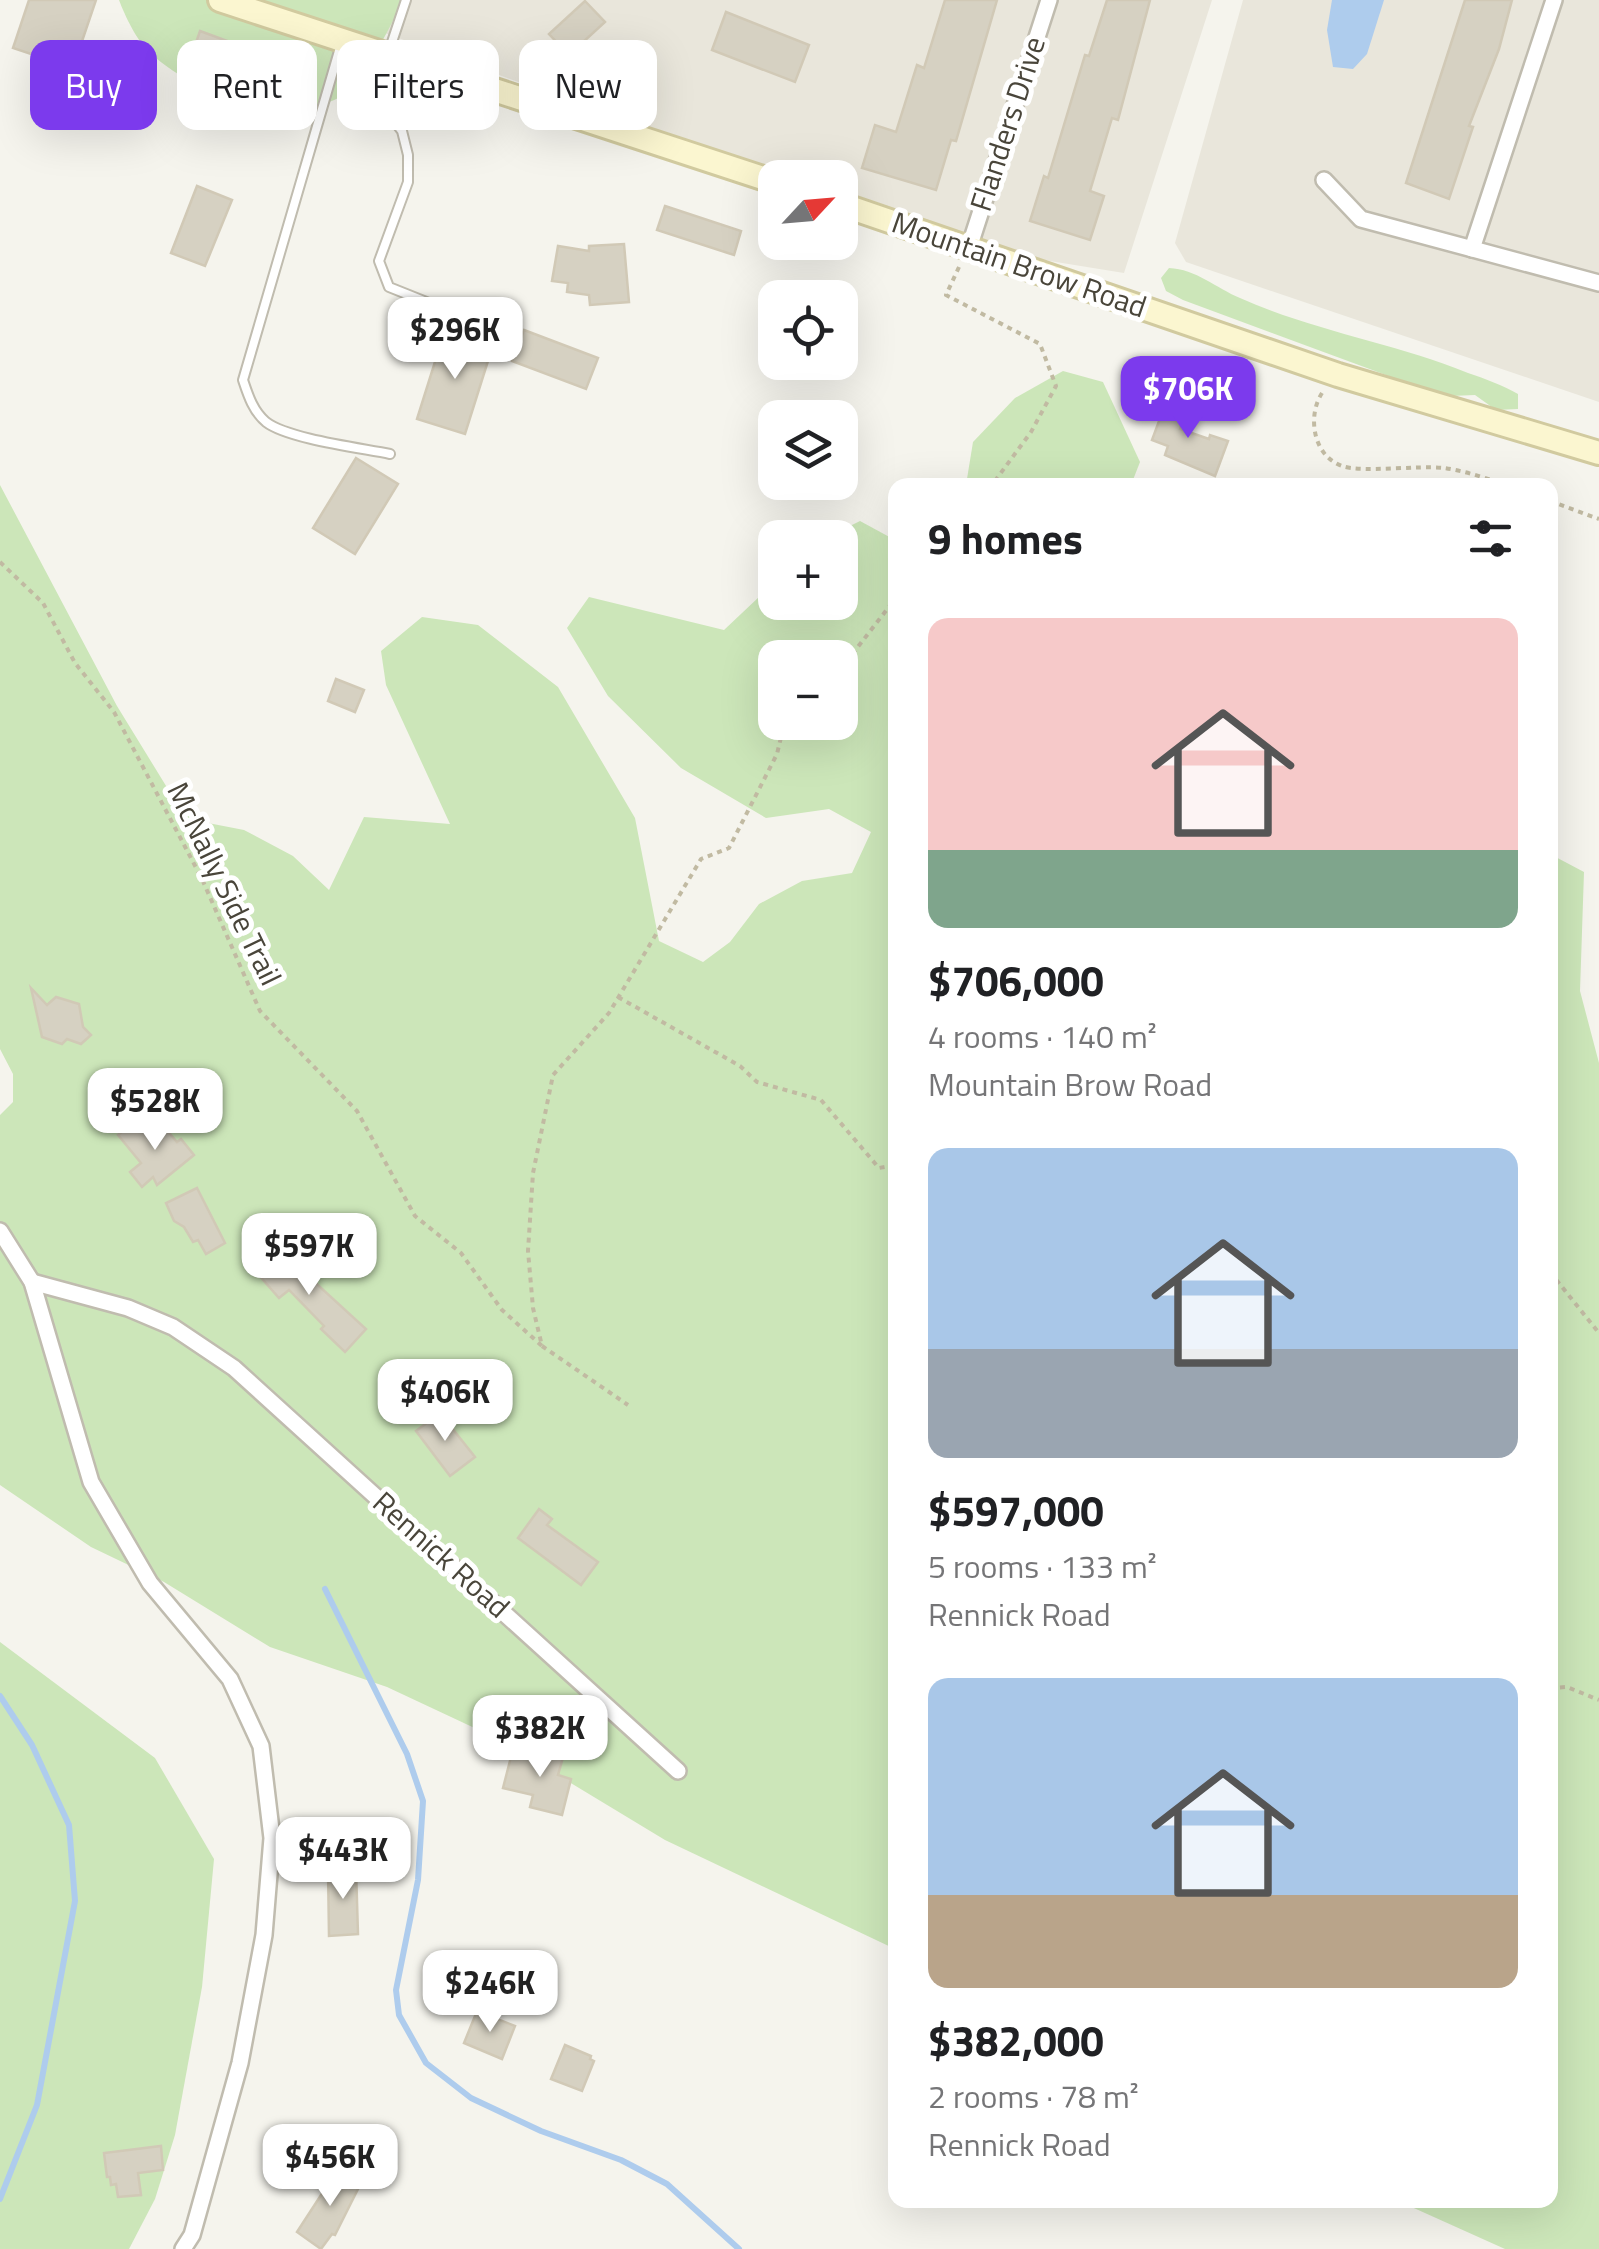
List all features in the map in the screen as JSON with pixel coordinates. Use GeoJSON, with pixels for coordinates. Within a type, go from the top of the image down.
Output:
{"type":"FeatureCollection","features":[{"type":"Feature","properties":{"kind":"street"},"geometry":{"type":"LineString","coordinates":[[220,0],[343,40]]}},
{"type":"Feature","properties":{"kind":"street","name":"Flanders Drive"},"geometry":{"type":"LineString","coordinates":[[969,248],[1049,0]]}},
{"type":"Feature","properties":{"kind":"street"},"geometry":{"type":"LineString","coordinates":[[1472,249],[1554,0]]}},
{"type":"Feature","properties":{"kind":"street"},"geometry":{"type":"LineString","coordinates":[[499,92],[758,176]]}},
{"type":"Feature","properties":{"kind":"street"},"geometry":{"type":"LineString","coordinates":[[1324,180],[1361,219],[1599,283]]}},
{"type":"Feature","properties":{"kind":"street","name":"Mountain Brow Road"},"geometry":{"type":"LineString","coordinates":[[858,210],[1338,375],[1599,452]]}},
{"type":"Feature","properties":{"kind":"street"},"geometry":{"type":"LineString","coordinates":[[0,1231],[32,1282],[91,1482],[150,1584],[230,1680],[261,1746],[272,1838],[264,1935],[240,2063],[192,2235],[183,2249]]}},
{"type":"Feature","properties":{"kind":"street","name":"Rennick Road"},"geometry":{"type":"LineString","coordinates":[[32,1282],[114,1304],[173,1327],[234,1368],[678,1771]]}},
{"type":"Feature","properties":{"kind":"lane"},"geometry":{"type":"LineString","coordinates":[[395,40],[406,0]]}},
{"type":"Feature","properties":{"kind":"lane"},"geometry":{"type":"LineString","coordinates":[[337,60],[243,380],[251,403],[266,422],[289,433],[390,454]]}},
{"type":"Feature","properties":{"kind":"lane"},"geometry":{"type":"LineString","coordinates":[[401,130],[408,155],[408,182],[380,261],[389,287],[469,319]]}},
{"type":"Feature","properties":{"kind":"path"},"geometry":{"type":"LineString","coordinates":[[950,282],[946,295],[1040,344],[1056,386],[1031,432],[997,478]]}},
{"type":"Feature","properties":{"kind":"path"},"geometry":{"type":"LineString","coordinates":[[1338,375],[1319,395],[1313,412],[1314,433],[1324,454],[1342,466],[1444,468],[1480,478]]}},
{"type":"Feature","properties":{"kind":"path"},"geometry":{"type":"LineString","coordinates":[[1558,504],[1599,519]]}},
{"type":"Feature","properties":{"kind":"path","name":"McNally Side Trail"},"geometry":{"type":"LineString","coordinates":[[0,562],[43,603],[74,663],[114,712],[202,880],[260,1010],[357,1111],[415,1216],[461,1252],[502,1310],[542,1346],[628,1405]]}},
{"type":"Feature","properties":{"kind":"path"},"geometry":{"type":"LineString","coordinates":[[858,647],[888,608]]}},
{"type":"Feature","properties":{"kind":"path"},"geometry":{"type":"LineString","coordinates":[[542,1346],[532,1308],[528,1251],[533,1174],[553,1075],[608,1013],[701,859],[728,848],[778,754],[781,740]]}},
{"type":"Feature","properties":{"kind":"path"},"geometry":{"type":"LineString","coordinates":[[618,996],[740,1066],[757,1082],[821,1100],[879,1168],[888,1166]]}},
{"type":"Feature","properties":{"kind":"path"},"geometry":{"type":"LineString","coordinates":[[1558,1282],[1599,1333]]}},
{"type":"Feature","properties":{"kind":"path"},"geometry":{"type":"LineString","coordinates":[[1558,1688],[1599,1700]]}},
{"type":"Feature","properties":{"kind":"shaded area"},"geometry":{"type":"Polygon","coordinates":[[[295,0],[1212,0],[1124,273],[969,248],[858,208],[858,160],[758,160],[758,170],[649,130],[657,130],[657,40],[519,40],[519,82],[499,75],[499,40],[404,40],[295,0]]]}},
{"type":"Feature","properties":{"kind":"shaded area"},"geometry":{"type":"Polygon","coordinates":[[[1243,0],[1599,0],[1599,402],[1186,262],[1175,243],[1243,0]]]}},
{"type":"Feature","properties":{"kind":"green space"},"geometry":{"type":"Polygon","coordinates":[[[119,0],[404,0],[382,40],[337,40],[337,98],[317,106],[317,40],[177,40],[177,73],[157,59],[157,40],[140,40],[119,0]]]}},
{"type":"Feature","properties":{"kind":"green space"},"geometry":{"type":"Polygon","coordinates":[[[1169,268],[1197,275],[1268,309],[1494,382],[1518,394],[1518,409],[1496,410],[1475,395],[1451,396],[1413,385],[1183,300],[1166,291],[1161,278],[1169,268]]]}},
{"type":"Feature","properties":{"kind":"green space"},"geometry":{"type":"Polygon","coordinates":[[[1063,371],[1103,382],[1140,462],[1134,478],[967,478],[973,442],[1015,398],[1063,371]]]}},
{"type":"Feature","properties":{"kind":"green space"},"geometry":{"type":"Polygon","coordinates":[[[0,485],[117,706],[171,794],[208,823],[244,830],[293,856],[329,890],[364,817],[450,824],[386,685],[381,651],[422,617],[478,625],[558,687],[635,818],[659,941],[703,962],[730,942],[759,904],[802,881],[852,873],[871,832],[829,809],[766,818],[681,768],[608,696],[567,628],[589,597],[724,630],[758,598],[758,620],[858,620],[858,522],[888,536],[888,1946],[665,1840],[498,1739],[387,1687],[270,1647],[164,1582],[91,1547],[0,1485],[0,1115],[13,1102],[13,1074],[0,1049],[0,485]]]}},
{"type":"Feature","properties":{"kind":"green space"},"geometry":{"type":"Polygon","coordinates":[[[1558,858],[1584,872],[1580,991],[1599,1063],[1599,2249],[1505,2249],[1414,2208],[1558,2208],[1558,858]]]}},
{"type":"Feature","properties":{"kind":"green space"},"geometry":{"type":"Polygon","coordinates":[[[0,1642],[155,1758],[214,1859],[202,1987],[175,2135],[155,2199],[129,2249],[0,2249],[0,1642]]]}},
{"type":"Feature","properties":{"kind":"water"},"geometry":{"type":"Polygon","coordinates":[[[1332,0],[1384,0],[1367,54],[1353,69],[1333,67],[1327,30],[1332,0]]]}},
{"type":"Feature","properties":{"kind":"building"},"geometry":{"type":"Polygon","coordinates":[[[29,0],[96,0],[82,40],[30,40],[30,54],[13,48],[29,0]]]}},
{"type":"Feature","properties":{"kind":"building"},"geometry":{"type":"Polygon","coordinates":[[[945,0],[997,0],[956,141],[951,140],[936,190],[862,168],[875,125],[896,132],[917,65],[924,68],[945,0]]]}},
{"type":"Feature","properties":{"kind":"building"},"geometry":{"type":"Polygon","coordinates":[[[1107,0],[1150,0],[1118,120],[1112,118],[1090,191],[1104,196],[1090,240],[1030,221],[1107,0]]]}},
{"type":"Feature","properties":{"kind":"building"},"geometry":{"type":"Polygon","coordinates":[[[1465,0],[1512,0],[1449,199],[1406,183],[1465,0]]]}},
{"type":"Feature","properties":{"kind":"building"},"geometry":{"type":"Polygon","coordinates":[[[585,1],[605,22],[585,40],[555,40],[549,34],[585,1]]]}},
{"type":"Feature","properties":{"kind":"building"},"geometry":{"type":"Polygon","coordinates":[[[726,12],[809,45],[795,82],[712,50],[726,12]]]}},
{"type":"Feature","properties":{"kind":"building"},"geometry":{"type":"Polygon","coordinates":[[[200,31],[225,40],[197,40],[200,31]]]}},
{"type":"Feature","properties":{"kind":"building"},"geometry":{"type":"Polygon","coordinates":[[[197,186],[232,200],[205,266],[171,253],[197,186]]]}},
{"type":"Feature","properties":{"kind":"building"},"geometry":{"type":"Polygon","coordinates":[[[665,206],[741,231],[734,255],[657,230],[665,206]]]}},
{"type":"Feature","properties":{"kind":"building"},"geometry":{"type":"Polygon","coordinates":[[[624,244],[629,302],[590,305],[589,295],[567,292],[568,283],[552,281],[558,246],[589,251],[589,246],[624,244]]]}},
{"type":"Feature","properties":{"kind":"building"},"geometry":{"type":"Polygon","coordinates":[[[445,330],[493,345],[465,434],[417,419],[445,330]]]}},
{"type":"Feature","properties":{"kind":"building"},"geometry":{"type":"Polygon","coordinates":[[[524,330],[598,358],[586,389],[512,361],[524,330]]]}},
{"type":"Feature","properties":{"kind":"building"},"geometry":{"type":"Polygon","coordinates":[[[1168,397],[1188,405],[1180,429],[1228,441],[1215,476],[1165,455],[1168,446],[1152,440],[1168,397]]]}},
{"type":"Feature","properties":{"kind":"building"},"geometry":{"type":"Polygon","coordinates":[[[356,458],[398,484],[355,554],[313,528],[356,458]]]}},
{"type":"Feature","properties":{"kind":"building"},"geometry":{"type":"Polygon","coordinates":[[[336,679],[364,690],[355,712],[328,701],[336,679]]]}},
{"type":"Feature","properties":{"kind":"building"},"geometry":{"type":"Polygon","coordinates":[[[31,988],[47,1005],[56,997],[79,1004],[83,1027],[91,1035],[81,1044],[67,1039],[62,1044],[42,1037],[31,988]]]}},
{"type":"Feature","properties":{"kind":"building"},"geometry":{"type":"Polygon","coordinates":[[[137,1120],[152,1137],[164,1127],[194,1155],[157,1185],[153,1177],[142,1187],[130,1172],[141,1163],[118,1135],[137,1120]]]}},
{"type":"Feature","properties":{"kind":"building"},"geometry":{"type":"Polygon","coordinates":[[[197,1188],[225,1243],[206,1254],[198,1240],[193,1242],[184,1227],[174,1221],[166,1203],[197,1188]]]}},
{"type":"Feature","properties":{"kind":"building"},"geometry":{"type":"Polygon","coordinates":[[[263,1252],[274,1265],[289,1252],[309,1277],[366,1329],[345,1352],[289,1290],[279,1298],[249,1264],[263,1252]]]}},
{"type":"Feature","properties":{"kind":"building"},"geometry":{"type":"Polygon","coordinates":[[[440,1413],[475,1457],[450,1476],[416,1431],[440,1413]]]}},
{"type":"Feature","properties":{"kind":"building"},"geometry":{"type":"Polygon","coordinates":[[[539,1509],[552,1519],[547,1525],[598,1562],[581,1585],[518,1538],[539,1509]]]}},
{"type":"Feature","properties":{"kind":"building"},"geometry":{"type":"Polygon","coordinates":[[[542,1749],[564,1754],[558,1775],[571,1779],[562,1815],[530,1807],[533,1795],[503,1788],[512,1753],[539,1760],[542,1749]]]}},
{"type":"Feature","properties":{"kind":"building"},"geometry":{"type":"Polygon","coordinates":[[[356,1868],[358,1934],[329,1936],[328,1869],[356,1868]]]}},
{"type":"Feature","properties":{"kind":"building"},"geometry":{"type":"Polygon","coordinates":[[[477,2011],[515,2026],[502,2059],[464,2043],[477,2011]]]}},
{"type":"Feature","properties":{"kind":"building"},"geometry":{"type":"Polygon","coordinates":[[[565,2045],[594,2061],[582,2091],[551,2079],[565,2045]]]}},
{"type":"Feature","properties":{"kind":"building"},"geometry":{"type":"Polygon","coordinates":[[[161,2146],[163,2170],[138,2173],[141,2195],[118,2197],[116,2184],[111,2185],[107,2177],[104,2153],[161,2146]]]}},
{"type":"Feature","properties":{"kind":"building"},"geometry":{"type":"Polygon","coordinates":[[[338,2169],[361,2183],[335,2235],[321,2249],[297,2232],[338,2169]]]}},
{"type":"Feature","properties":{"kind":"waterway"},"geometry":{"type":"LineString","coordinates":[[325,1589],[407,1754],[423,1801],[418,1880],[396,1990],[399,2015],[426,2063],[471,2098],[541,2131],[621,2160],[667,2184],[739,2249]]}},
{"type":"Feature","properties":{"kind":"waterway"},"geometry":{"type":"LineString","coordinates":[[0,1696],[32,1745],[69,1825],[75,1901],[37,2105],[0,2199]]}}]}
